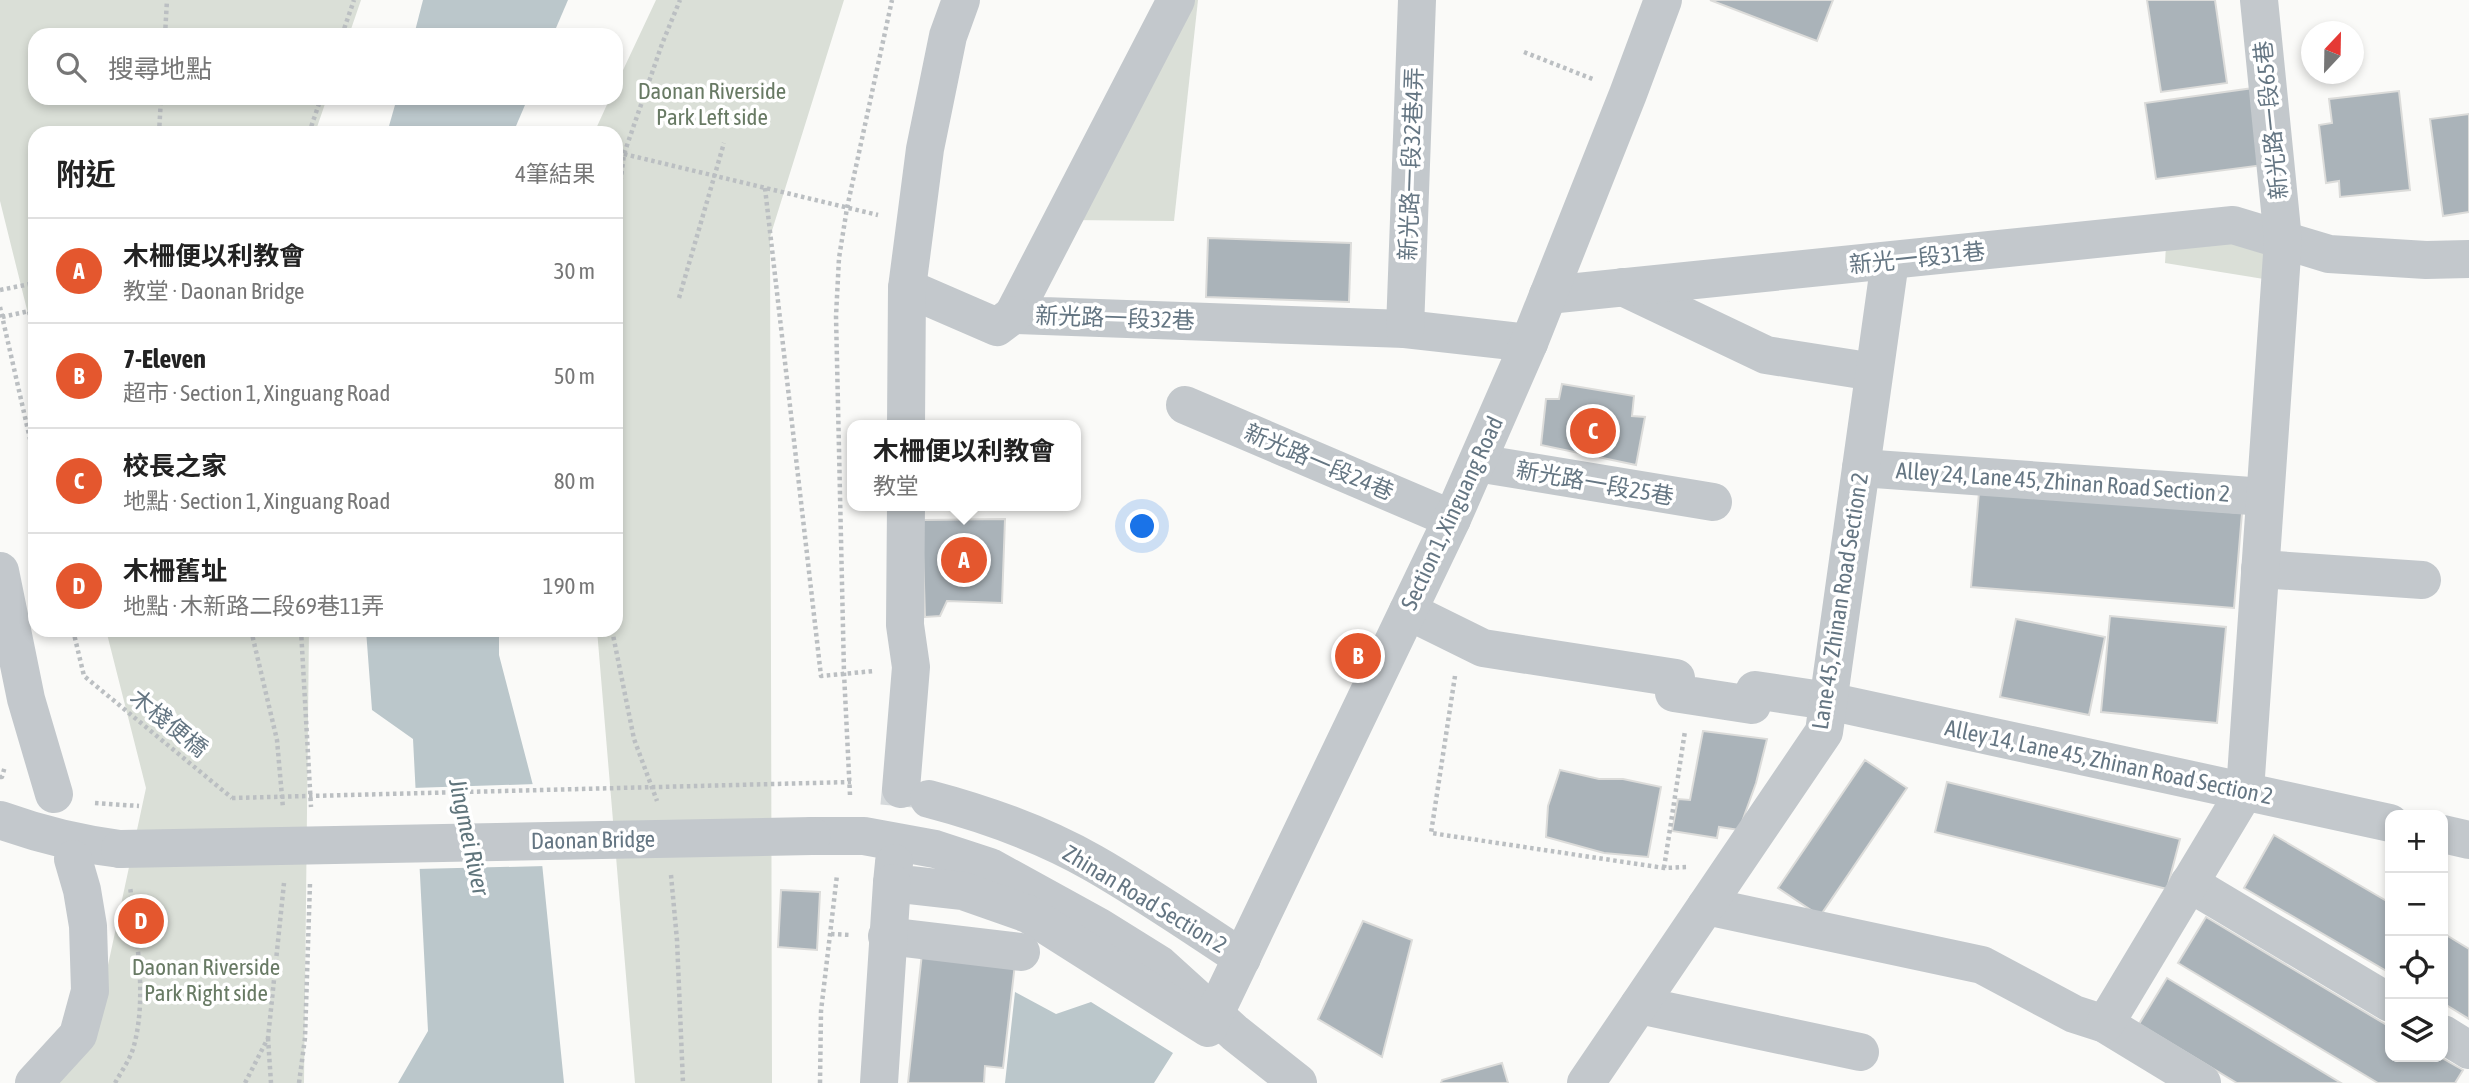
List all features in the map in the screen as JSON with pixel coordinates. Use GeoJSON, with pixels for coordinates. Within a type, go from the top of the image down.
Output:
{"type":"FeatureCollection","features":[{"type":"Feature","properties":{"kind":"street"},"geometry":{"type":"LineString","coordinates":[[906,420],[907,288],[925,149],[948,36],[961,0]]}},
{"type":"Feature","properties":{"kind":"street","name":"新光路一段32巷"},"geometry":{"type":"LineString","coordinates":[[1176,0],[1013,315],[1405,329],[1529,343]]}},
{"type":"Feature","properties":{"kind":"street","name":"新光路一段32巷4弄"},"geometry":{"type":"LineString","coordinates":[[1405,329],[1418,0]]}},
{"type":"Feature","properties":{"kind":"street","name":"Section 1, Xinguang Road"},"geometry":{"type":"LineString","coordinates":[[1215,1014],[1477,463],[1529,343],[1663,0]]}},
{"type":"Feature","properties":{"kind":"street","name":"新光路一段65巷"},"geometry":{"type":"LineString","coordinates":[[2259,0],[2283,240]]}},
{"type":"Feature","properties":{"kind":"street","name":"新光一段31巷"},"geometry":{"type":"LineString","coordinates":[[1548,295],[2233,225],[2329,254],[2426,260],[2469,259]]}},
{"type":"Feature","properties":{"kind":"street"},"geometry":{"type":"LineString","coordinates":[[2105,1024],[2245,791],[2283,240]]}},
{"type":"Feature","properties":{"kind":"street","name":"Lane 45, Zhinan Road Section 2"},"geometry":{"type":"LineString","coordinates":[[1586,1083],[1824,732],[1890,261]]}},
{"type":"Feature","properties":{"kind":"street"},"geometry":{"type":"LineString","coordinates":[[1623,287],[1766,355],[1874,372]]}},
{"type":"Feature","properties":{"kind":"street"},"geometry":{"type":"LineString","coordinates":[[907,288],[997,327],[1013,315]]}},
{"type":"Feature","properties":{"kind":"street","name":"新光路一段24巷"},"geometry":{"type":"LineString","coordinates":[[1185,405],[1452,519]]}},
{"type":"Feature","properties":{"kind":"street","name":"新光路一段25巷"},"geometry":{"type":"LineString","coordinates":[[1477,463],[1713,502]]}},
{"type":"Feature","properties":{"kind":"street","name":"Alley 24, Lane 45, Zhinan Road Section 2"},"geometry":{"type":"LineString","coordinates":[[1861,468],[2265,497]]}},
{"type":"Feature","properties":{"kind":"street","name":"Zhinan Road Section 2"},"geometry":{"type":"LineString","coordinates":[[906,511],[905,625],[911,667],[915,794],[979,812],[1071,851],[1242,958]]}},
{"type":"Feature","properties":{"kind":"street"},"geometry":{"type":"LineString","coordinates":[[2260,569],[2421,580]]}},
{"type":"Feature","properties":{"kind":"street"},"geometry":{"type":"LineString","coordinates":[[0,571],[26,699],[54,794]]}},
{"type":"Feature","properties":{"kind":"street"},"geometry":{"type":"LineString","coordinates":[[1408,611],[1483,648],[1676,678],[1674,693],[1691,696]]}},
{"type":"Feature","properties":{"kind":"street","name":"Alley 14, Lane 45, Zhinan Road Section 2"},"geometry":{"type":"LineString","coordinates":[[1691,696],[1752,705],[1755,691],[1828,701],[2385,821]]}},
{"type":"Feature","properties":{"kind":"street","name":"Daonan Bridge"},"geometry":{"type":"LineString","coordinates":[[0,820],[44,835],[87,845],[125,864],[864,836],[935,849],[990,867],[1087,920],[1160,965],[1215,1014]]}},
{"type":"Feature","properties":{"kind":"street"},"geometry":{"type":"LineString","coordinates":[[2448,835],[2469,840]]}},
{"type":"Feature","properties":{"kind":"street"},"geometry":{"type":"LineString","coordinates":[[34,1083],[78,1035],[90,991],[88,926],[73,859]]}},
{"type":"Feature","properties":{"kind":"street"},"geometry":{"type":"LineString","coordinates":[[878,1083],[893,873],[963,891],[1028,914],[1208,1028],[1215,1014],[1298,1083]]}},
{"type":"Feature","properties":{"kind":"street"},"geometry":{"type":"LineString","coordinates":[[2189,883],[2385,1000]]}},
{"type":"Feature","properties":{"kind":"street"},"geometry":{"type":"LineString","coordinates":[[1706,906],[1982,965],[2074,1014],[2105,1024],[2202,1083]]}},
{"type":"Feature","properties":{"kind":"street"},"geometry":{"type":"LineString","coordinates":[[887,936],[1021,951]]}},
{"type":"Feature","properties":{"kind":"street"},"geometry":{"type":"LineString","coordinates":[[1639,1005],[1860,1052]]}},
{"type":"Feature","properties":{"kind":"street"},"geometry":{"type":"LineString","coordinates":[[2448,1037],[2469,1050]]}},
{"type":"Feature","properties":{"kind":"path"},"geometry":{"type":"LineString","coordinates":[[165,28],[167,0]]}},
{"type":"Feature","properties":{"kind":"path"},"geometry":{"type":"LineString","coordinates":[[344,28],[354,0]]}},
{"type":"Feature","properties":{"kind":"path"},"geometry":{"type":"LineString","coordinates":[[623,162],[662,44],[680,0]]}},
{"type":"Feature","properties":{"kind":"path"},"geometry":{"type":"LineString","coordinates":[[850,795],[844,673],[836,316],[839,258],[847,208],[892,0]]}},
{"type":"Feature","properties":{"kind":"path"},"geometry":{"type":"LineString","coordinates":[[1524,52],[1628,94]]}},
{"type":"Feature","properties":{"kind":"path"},"geometry":{"type":"LineString","coordinates":[[159,126],[161,105]]}},
{"type":"Feature","properties":{"kind":"path"},"geometry":{"type":"LineString","coordinates":[[311,126],[319,105]]}},
{"type":"Feature","properties":{"kind":"path"},"geometry":{"type":"LineString","coordinates":[[679,298],[724,143]]}},
{"type":"Feature","properties":{"kind":"path"},"geometry":{"type":"LineString","coordinates":[[624,154],[847,208]]}},
{"type":"Feature","properties":{"kind":"path"},"geometry":{"type":"LineString","coordinates":[[765,188],[821,676],[844,673]]}},
{"type":"Feature","properties":{"kind":"path"},"geometry":{"type":"LineString","coordinates":[[0,290],[28,284]]}},
{"type":"Feature","properties":{"kind":"path"},"geometry":{"type":"LineString","coordinates":[[0,307],[28,430]]}},
{"type":"Feature","properties":{"kind":"path"},"geometry":{"type":"LineString","coordinates":[[2,317],[28,311]]}},
{"type":"Feature","properties":{"kind":"path","name":"木棧便橋"},"geometry":{"type":"LineString","coordinates":[[76,637],[84,676],[232,798],[851,782]]}},
{"type":"Feature","properties":{"kind":"path"},"geometry":{"type":"LineString","coordinates":[[253,637],[277,740],[283,811]]}},
{"type":"Feature","properties":{"kind":"path"},"geometry":{"type":"LineString","coordinates":[[613,637],[634,739],[659,809]]}},
{"type":"Feature","properties":{"kind":"path"},"geometry":{"type":"LineString","coordinates":[[1461,637],[1431,833],[1664,867],[1733,865]]}},
{"type":"Feature","properties":{"kind":"path"},"geometry":{"type":"LineString","coordinates":[[1664,867],[1691,696]]}},
{"type":"Feature","properties":{"kind":"path"},"geometry":{"type":"LineString","coordinates":[[125,807],[139,806]]}},
{"type":"Feature","properties":{"kind":"path"},"geometry":{"type":"LineString","coordinates":[[115,1083],[132,1051],[139,1013],[136,939],[125,864]]}},
{"type":"Feature","properties":{"kind":"path"},"geometry":{"type":"LineString","coordinates":[[820,1083],[821,1011],[837,870]]}},
{"type":"Feature","properties":{"kind":"path"},"geometry":{"type":"LineString","coordinates":[[671,874],[677,940],[683,1083]]}},
{"type":"Feature","properties":{"kind":"path"},"geometry":{"type":"LineString","coordinates":[[271,1083],[268,1038],[284,877]]}},
{"type":"Feature","properties":{"kind":"path"},"geometry":{"type":"LineString","coordinates":[[245,1083],[268,1038]]}},
{"type":"Feature","properties":{"kind":"green space"},"geometry":{"type":"Polygon","coordinates":[[[0,0],[361,0],[351,28],[28,28],[28,105],[325,105],[317,126],[28,126],[28,314],[0,201],[0,0]]]}},
{"type":"Feature","properties":{"kind":"green space","name":"Daonan Riverside Park Left side"},"geometry":{"type":"Polygon","coordinates":[[[656,0],[844,0],[770,237],[772,1083],[635,1083],[598,637],[623,637],[623,126],[597,126],[607,105],[623,105],[623,70],[656,0]]]}},
{"type":"Feature","properties":{"kind":"green space"},"geometry":{"type":"Polygon","coordinates":[[[1187,0],[1198,0],[1174,221],[1068,220],[1187,0]]]}},
{"type":"Feature","properties":{"kind":"green space"},"geometry":{"type":"Polygon","coordinates":[[[2231,236],[2274,249],[2270,280],[2165,263],[2166,246],[2231,236]]]}},
{"type":"Feature","properties":{"kind":"green space","name":"Daonan Riverside Park Right side"},"geometry":{"type":"Polygon","coordinates":[[[108,637],[309,637],[304,1083],[53,1083],[93,1035],[146,788],[108,637]]]}},
{"type":"Feature","properties":{"kind":"water"},"geometry":{"type":"Polygon","coordinates":[[[423,0],[568,0],[556,28],[416,28],[423,0]]]}},
{"type":"Feature","properties":{"kind":"water"},"geometry":{"type":"Polygon","coordinates":[[[395,105],[525,105],[516,126],[389,126],[395,105]]]}},
{"type":"Feature","properties":{"kind":"water","name":"Jingmei River"},"geometry":{"type":"Polygon","coordinates":[[[367,637],[499,637],[499,655],[535,793],[564,1083],[398,1083],[428,1031],[413,739],[372,710],[367,637]]]}},
{"type":"Feature","properties":{"kind":"water"},"geometry":{"type":"Polygon","coordinates":[[[1015,992],[1056,1014],[1091,1002],[1173,1053],[1154,1083],[1005,1083],[1015,992]]]}},
{"type":"Feature","properties":{"kind":"pier"},"geometry":{"type":"Polygon","coordinates":[[[536,784],[546,866],[416,869],[412,788],[536,784]]]}},
{"type":"Feature","properties":{"kind":"building"},"geometry":{"type":"Polygon","coordinates":[[[1710,0],[1833,0],[1817,41],[1710,0]]]}},
{"type":"Feature","properties":{"kind":"building"},"geometry":{"type":"Polygon","coordinates":[[[2147,0],[2215,0],[2227,83],[2161,92],[2147,0]]]}},
{"type":"Feature","properties":{"kind":"building"},"geometry":{"type":"Polygon","coordinates":[[[2268,86],[2279,163],[2156,179],[2145,103],[2268,86]]]}},
{"type":"Feature","properties":{"kind":"building"},"geometry":{"type":"Polygon","coordinates":[[[2399,91],[2410,190],[2340,197],[2339,181],[2326,183],[2319,125],[2332,123],[2329,99],[2399,91]]]}},
{"type":"Feature","properties":{"kind":"building"},"geometry":{"type":"Polygon","coordinates":[[[2469,114],[2469,212],[2443,216],[2430,119],[2469,114]]]}},
{"type":"Feature","properties":{"kind":"building"},"geometry":{"type":"Polygon","coordinates":[[[1208,238],[1351,243],[1349,302],[1206,297],[1208,238]]]}},
{"type":"Feature","properties":{"kind":"building"},"geometry":{"type":"Polygon","coordinates":[[[1562,384],[1634,396],[1632,416],[1645,417],[1636,465],[1541,445],[1546,399],[1559,399],[1562,384]]]}},
{"type":"Feature","properties":{"kind":"building"},"geometry":{"type":"Polygon","coordinates":[[[1979,492],[2242,513],[2234,608],[1971,587],[1979,492]]]}},
{"type":"Feature","properties":{"kind":"building"},"geometry":{"type":"Polygon","coordinates":[[[1005,519],[1002,603],[947,601],[940,616],[925,617],[922,520],[1005,519]]]}},
{"type":"Feature","properties":{"kind":"building"},"geometry":{"type":"Polygon","coordinates":[[[2110,616],[2226,627],[2217,723],[2101,712],[2110,616]]]}},
{"type":"Feature","properties":{"kind":"building"},"geometry":{"type":"Polygon","coordinates":[[[2016,619],[2105,637],[2089,715],[2000,697],[2016,619]]]}},
{"type":"Feature","properties":{"kind":"building"},"geometry":{"type":"Polygon","coordinates":[[[1703,731],[1767,739],[1756,783],[1739,830],[1719,827],[1717,838],[1672,831],[1678,799],[1690,800],[1703,731]]]}},
{"type":"Feature","properties":{"kind":"building"},"geometry":{"type":"Polygon","coordinates":[[[1865,760],[1907,788],[1820,916],[1778,888],[1865,760]]]}},
{"type":"Feature","properties":{"kind":"building"},"geometry":{"type":"Polygon","coordinates":[[[1560,770],[1599,779],[1623,779],[1661,787],[1648,857],[1604,853],[1546,837],[1548,806],[1560,770]]]}},
{"type":"Feature","properties":{"kind":"building"},"geometry":{"type":"Polygon","coordinates":[[[1947,782],[2180,839],[2167,889],[1935,832],[1947,782]]]}},
{"type":"Feature","properties":{"kind":"building"},"geometry":{"type":"Polygon","coordinates":[[[2274,835],[2385,900],[2385,970],[2244,888],[2274,835]]]}},
{"type":"Feature","properties":{"kind":"building"},"geometry":{"type":"Polygon","coordinates":[[[781,890],[820,892],[817,950],[778,947],[781,890]]]}},
{"type":"Feature","properties":{"kind":"building"},"geometry":{"type":"Polygon","coordinates":[[[2206,917],[2385,1024],[2385,1062],[2448,1062],[2463,1070],[2455,1083],[2378,1083],[2178,963],[2206,917]]]}},
{"type":"Feature","properties":{"kind":"building"},"geometry":{"type":"Polygon","coordinates":[[[1363,921],[1412,940],[1382,1057],[1318,1019],[1363,921]]]}},
{"type":"Feature","properties":{"kind":"building"},"geometry":{"type":"Polygon","coordinates":[[[2448,936],[2469,949],[2469,1019],[2448,1006],[2448,936]]]}},
{"type":"Feature","properties":{"kind":"building"},"geometry":{"type":"Polygon","coordinates":[[[923,944],[1016,955],[1003,1068],[985,1066],[984,1083],[908,1083],[923,944]]]}},
{"type":"Feature","properties":{"kind":"building"},"geometry":{"type":"Polygon","coordinates":[[[2167,978],[2341,1083],[2237,1083],[2139,1024],[2167,978]]]}},
{"type":"Feature","properties":{"kind":"building"},"geometry":{"type":"Polygon","coordinates":[[[1502,1063],[1508,1083],[1441,1083],[1442,1080],[1502,1063]]]}},
{"type":"Feature","properties":{"kind":"tunnel"},"geometry":{"type":"LineString","coordinates":[[894,863],[901,789]]}},
{"type":"Feature","properties":{"kind":"place","name":"校長之家"},"geometry":{"type":"Point","coordinates":[1593,431]}},
{"type":"Feature","properties":{"kind":"place","name":"木柵便以利教會"},"geometry":{"type":"Point","coordinates":[964,560]}},
{"type":"Feature","properties":{"kind":"place","name":"7-Eleven"},"geometry":{"type":"Point","coordinates":[1358,656]}},
{"type":"Feature","properties":{"kind":"place","name":"木柵舊址"},"geometry":{"type":"Point","coordinates":[141,921]}}]}
